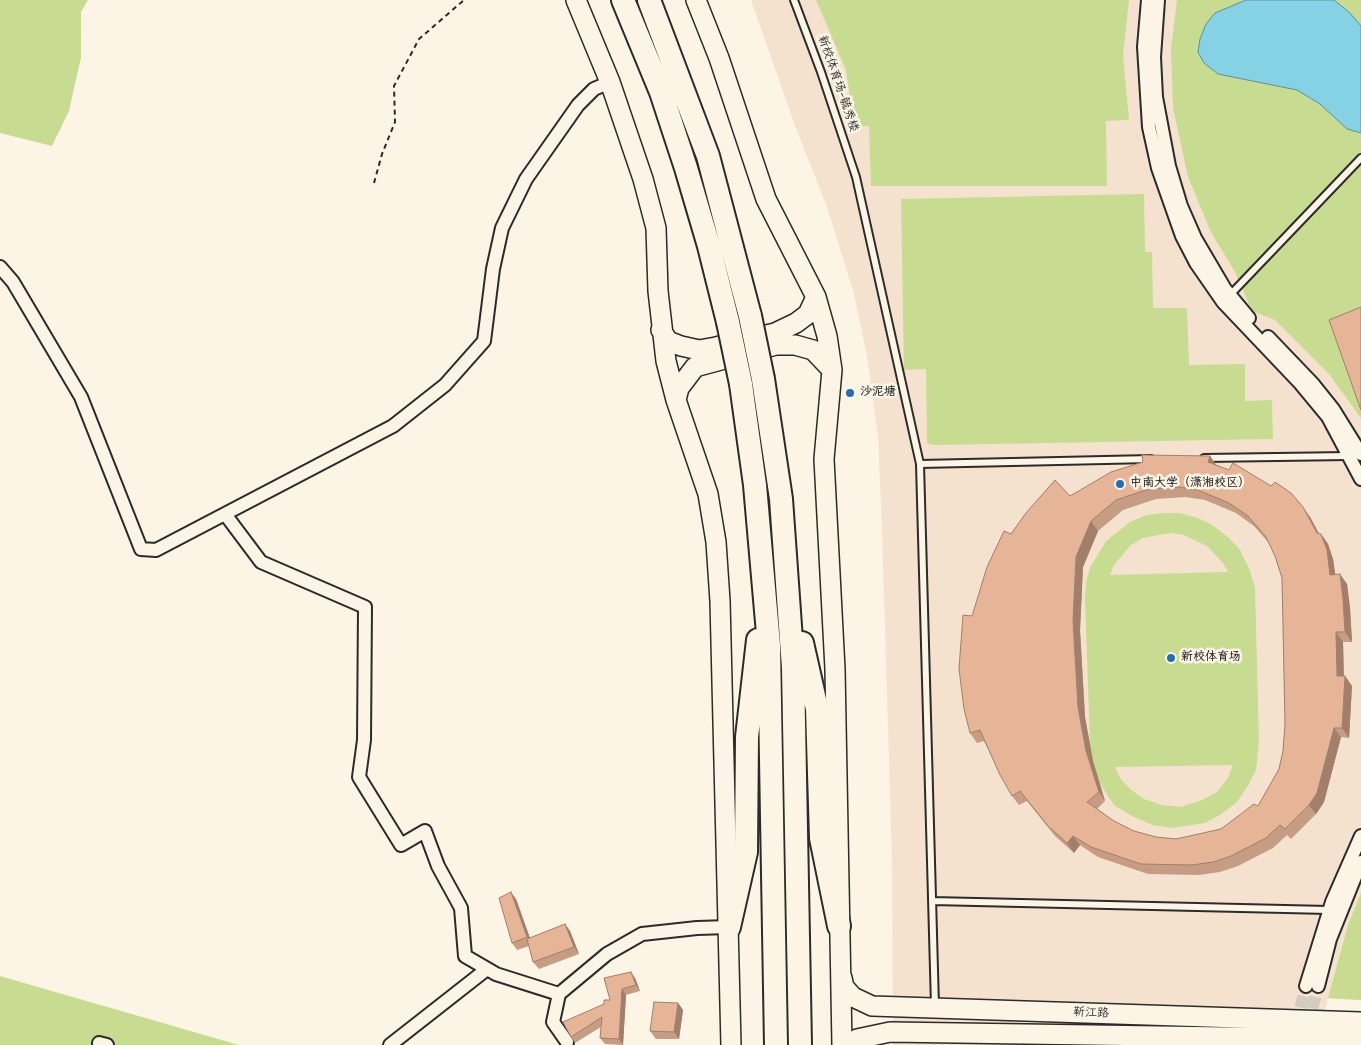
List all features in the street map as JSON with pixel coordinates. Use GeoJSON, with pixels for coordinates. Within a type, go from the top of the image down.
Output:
{"type":"FeatureCollection","features":[{"type":"Feature","properties":{"kind":"highway"},"geometry":{"type":"LineString","coordinates":[[624,0],[661,92],[686,168],[709,246],[741,384],[755,485],[765,582],[771,709],[776,1045]]}},
{"type":"Feature","properties":{"kind":"highway"},"geometry":{"type":"LineString","coordinates":[[649,0],[708,156],[750,316],[763,379],[781,499],[793,668],[800,1045]]}},
{"type":"Feature","properties":{"kind":"highway"},"geometry":{"type":"LineString","coordinates":[[788,580],[817,709],[821,838],[839,926]]}},
{"type":"Feature","properties":{"kind":"highway"},"geometry":{"type":"LineString","coordinates":[[729,927],[746,852],[747,737],[765,582]]}},
{"type":"Feature","properties":{"kind":"main road"},"geometry":{"type":"LineString","coordinates":[[576,0],[610,82],[643,179],[656,228],[661,330],[676,400],[708,494],[716,542],[720,601],[729,927],[730,1045]]}},
{"type":"Feature","properties":{"kind":"main road"},"geometry":{"type":"LineString","coordinates":[[696,0],[720,58],[766,199],[816,297],[827,336],[832,370],[824,459],[835,669],[842,1045]]}},
{"type":"Feature","properties":{"kind":"main road"},"geometry":{"type":"LineString","coordinates":[[661,330],[668,341],[681,346],[698,350],[716,347],[776,332],[796,324],[808,314],[816,297]]}},
{"type":"Feature","properties":{"kind":"main road"},"geometry":{"type":"LineString","coordinates":[[676,400],[679,388],[695,366],[776,345],[795,345],[813,350],[832,370]]}},
{"type":"Feature","properties":{"kind":"main road","name":"靳江路"},"geometry":{"type":"LineString","coordinates":[[840,971],[844,987],[853,997],[862,1003],[872,1006],[1361,1022]]}},
{"type":"Feature","properties":{"kind":"main road","name":"靳江路"},"geometry":{"type":"LineString","coordinates":[[852,1045],[857,1040],[890,1032],[936,1035],[1244,1041],[1361,1039]]}},
{"type":"Feature","properties":{"kind":"street"},"geometry":{"type":"LineString","coordinates":[[1148,0],[1144,48],[1146,107],[1153,150],[1182,236],[1196,264],[1314,400],[1356,455],[1361,479]]}},
{"type":"Feature","properties":{"kind":"street"},"geometry":{"type":"LineString","coordinates":[[1158,0],[1154,57],[1156,97],[1169,166],[1181,206],[1226,298]]}},
{"type":"Feature","properties":{"kind":"street"},"geometry":{"type":"LineString","coordinates":[[0,267],[13,282],[81,397],[141,549],[156,550],[393,426],[445,386],[484,341],[493,269],[502,228],[526,178],[578,106],[594,89],[610,82]]}},
{"type":"Feature","properties":{"kind":"street"},"geometry":{"type":"LineString","coordinates":[[225,514],[261,562],[364,607],[364,740],[359,777],[400,845],[425,831],[438,866],[461,908],[465,956],[496,974],[559,994]]}},
{"type":"Feature","properties":{"kind":"street"},"geometry":{"type":"LineString","coordinates":[[1361,836],[1329,910],[1312,986],[1361,862]]}},
{"type":"Feature","properties":{"kind":"street"},"geometry":{"type":"LineString","coordinates":[[567,1042],[553,1022],[559,994],[607,954],[642,934],[697,928],[729,927]]}},
{"type":"Feature","properties":{"kind":"street"},"geometry":{"type":"LineString","coordinates":[[390,1045],[487,969]]}},
{"type":"Feature","properties":{"kind":"lane","name":"新校体育场-毓秀楼"},"geometry":{"type":"LineString","coordinates":[[794,0],[821,72],[856,177],[920,464],[936,1008]]}},
{"type":"Feature","properties":{"kind":"lane"},"geometry":{"type":"LineString","coordinates":[[1226,298],[1361,158]]}},
{"type":"Feature","properties":{"kind":"lane"},"geometry":{"type":"LineString","coordinates":[[1200,458],[1356,455]]}},
{"type":"Feature","properties":{"kind":"lane"},"geometry":{"type":"LineString","coordinates":[[920,464],[1160,459]]}},
{"type":"Feature","properties":{"kind":"lane"},"geometry":{"type":"LineString","coordinates":[[932,901],[1329,910]]}},
{"type":"Feature","properties":{"kind":"path"},"geometry":{"type":"LineString","coordinates":[[374,183],[382,154],[395,122],[394,86],[419,39],[464,0]]}},
{"type":"Feature","properties":{"kind":"shaded area","name":"中南大学（潇湘校区）"},"geometry":{"type":"Polygon","coordinates":[[[751,0],[1361,0],[1361,1000],[1328,999],[1315,1045],[893,1045],[892,860],[878,436],[867,356],[854,294],[828,210],[794,123],[751,0]]]}},
{"type":"Feature","properties":{"kind":"green space"},"geometry":{"type":"Polygon","coordinates":[[[0,0],[88,0],[81,12],[81,57],[69,111],[52,146],[0,133],[0,0]]]}},
{"type":"Feature","properties":{"kind":"green space"},"geometry":{"type":"Polygon","coordinates":[[[816,0],[1129,0],[1123,55],[1129,120],[1106,121],[1107,186],[871,186],[869,126],[854,126],[846,70],[816,0]]]}},
{"type":"Feature","properties":{"kind":"green space"},"geometry":{"type":"Polygon","coordinates":[[[1177,0],[1361,0],[1361,418],[1329,374],[1275,320],[1252,311],[1235,272],[1211,232],[1188,177],[1173,108],[1171,49],[1177,0]]]}},
{"type":"Feature","properties":{"kind":"green space"},"geometry":{"type":"Polygon","coordinates":[[[1144,194],[1145,252],[1152,252],[1153,308],[1187,308],[1189,365],[1245,364],[1245,401],[1272,400],[1273,439],[933,445],[927,443],[926,369],[904,370],[901,199],[1144,194]]]}},
{"type":"Feature","properties":{"kind":"green space"},"geometry":{"type":"Polygon","coordinates":[[[1179,513],[1211,524],[1229,538],[1240,550],[1250,571],[1255,588],[1259,742],[1256,770],[1237,802],[1220,815],[1205,823],[1173,828],[1152,825],[1114,805],[1095,776],[1090,746],[1086,582],[1090,568],[1106,541],[1130,522],[1147,515],[1179,513]],[[1170,533],[1142,538],[1130,546],[1114,565],[1110,575],[1228,572],[1223,563],[1207,546],[1184,535],[1170,533]],[[1233,765],[1115,767],[1120,778],[1130,789],[1144,799],[1162,805],[1180,807],[1200,801],[1217,792],[1228,778],[1233,765]]]}},
{"type":"Feature","properties":{"kind":"green space"},"geometry":{"type":"Polygon","coordinates":[[[1361,893],[1361,1000],[1328,998],[1348,925],[1361,893]]]}},
{"type":"Feature","properties":{"kind":"green space"},"geometry":{"type":"Polygon","coordinates":[[[0,976],[239,1045],[0,1045],[0,976]]]}},
{"type":"Feature","properties":{"kind":"water"},"geometry":{"type":"Polygon","coordinates":[[[1246,0],[1334,0],[1349,12],[1361,26],[1361,133],[1347,129],[1320,104],[1297,90],[1218,74],[1204,63],[1198,52],[1200,39],[1206,24],[1215,13],[1246,0]]]}},
{"type":"Feature","properties":{"kind":"building"},"geometry":{"type":"Polygon","coordinates":[[[1361,307],[1361,410],[1329,320],[1361,307]]]}},
{"type":"Feature","properties":{"kind":"building"},"geometry":{"type":"Polygon","coordinates":[[[1142,455],[1210,456],[1208,462],[1229,470],[1233,463],[1271,486],[1275,482],[1291,493],[1303,507],[1317,533],[1321,534],[1327,550],[1330,575],[1340,574],[1345,632],[1336,632],[1337,676],[1345,676],[1342,728],[1334,728],[1317,793],[1309,805],[1285,829],[1280,825],[1266,838],[1231,856],[1213,862],[1192,865],[1141,864],[1091,847],[1073,836],[1067,843],[1048,826],[1020,791],[1012,796],[1000,775],[980,730],[970,733],[964,709],[959,669],[963,615],[972,616],[987,567],[1004,531],[1011,534],[1026,513],[1055,480],[1070,496],[1111,472],[1143,462],[1142,455]],[[1179,487],[1149,489],[1116,500],[1091,521],[1076,557],[1073,621],[1078,707],[1086,751],[1099,792],[1087,802],[1114,821],[1134,831],[1156,837],[1176,839],[1221,829],[1254,804],[1258,806],[1279,769],[1283,751],[1285,724],[1282,578],[1275,556],[1266,537],[1248,516],[1229,503],[1198,490],[1179,487]]]}},
{"type":"Feature","properties":{"kind":"building"},"geometry":{"type":"Polygon","coordinates":[[[511,892],[527,937],[512,943],[499,898],[511,892]]]}},
{"type":"Feature","properties":{"kind":"building"},"geometry":{"type":"Polygon","coordinates":[[[565,924],[574,947],[533,962],[527,939],[565,924]]]}},
{"type":"Feature","properties":{"kind":"building"},"geometry":{"type":"Polygon","coordinates":[[[631,972],[636,985],[622,989],[619,1039],[600,1038],[602,1017],[571,1037],[563,1022],[604,1004],[604,1000],[610,1000],[604,978],[631,972]]]}},
{"type":"Feature","properties":{"kind":"building"},"geometry":{"type":"Polygon","coordinates":[[[654,1002],[678,1003],[674,1032],[650,1031],[654,1002]]]}},
{"type":"Feature","properties":{"kind":"tunnel"},"geometry":{"type":"LineString","coordinates":[[1296,1025],[1306,986]]}},
{"type":"Feature","properties":{"kind":"tunnel"},"geometry":{"type":"LineString","coordinates":[[1308,1026],[1318,986]]}},
{"type":"Feature","properties":{"kind":"place","name":"沙泥塘"},"geometry":{"type":"Point","coordinates":[850,393]}},
{"type":"Feature","properties":{"kind":"place","name":"中南大学（潇湘校区）"},"geometry":{"type":"Point","coordinates":[1120,484]}},
{"type":"Feature","properties":{"kind":"place","name":"新校体育场"},"geometry":{"type":"Point","coordinates":[1171,658]}}]}
